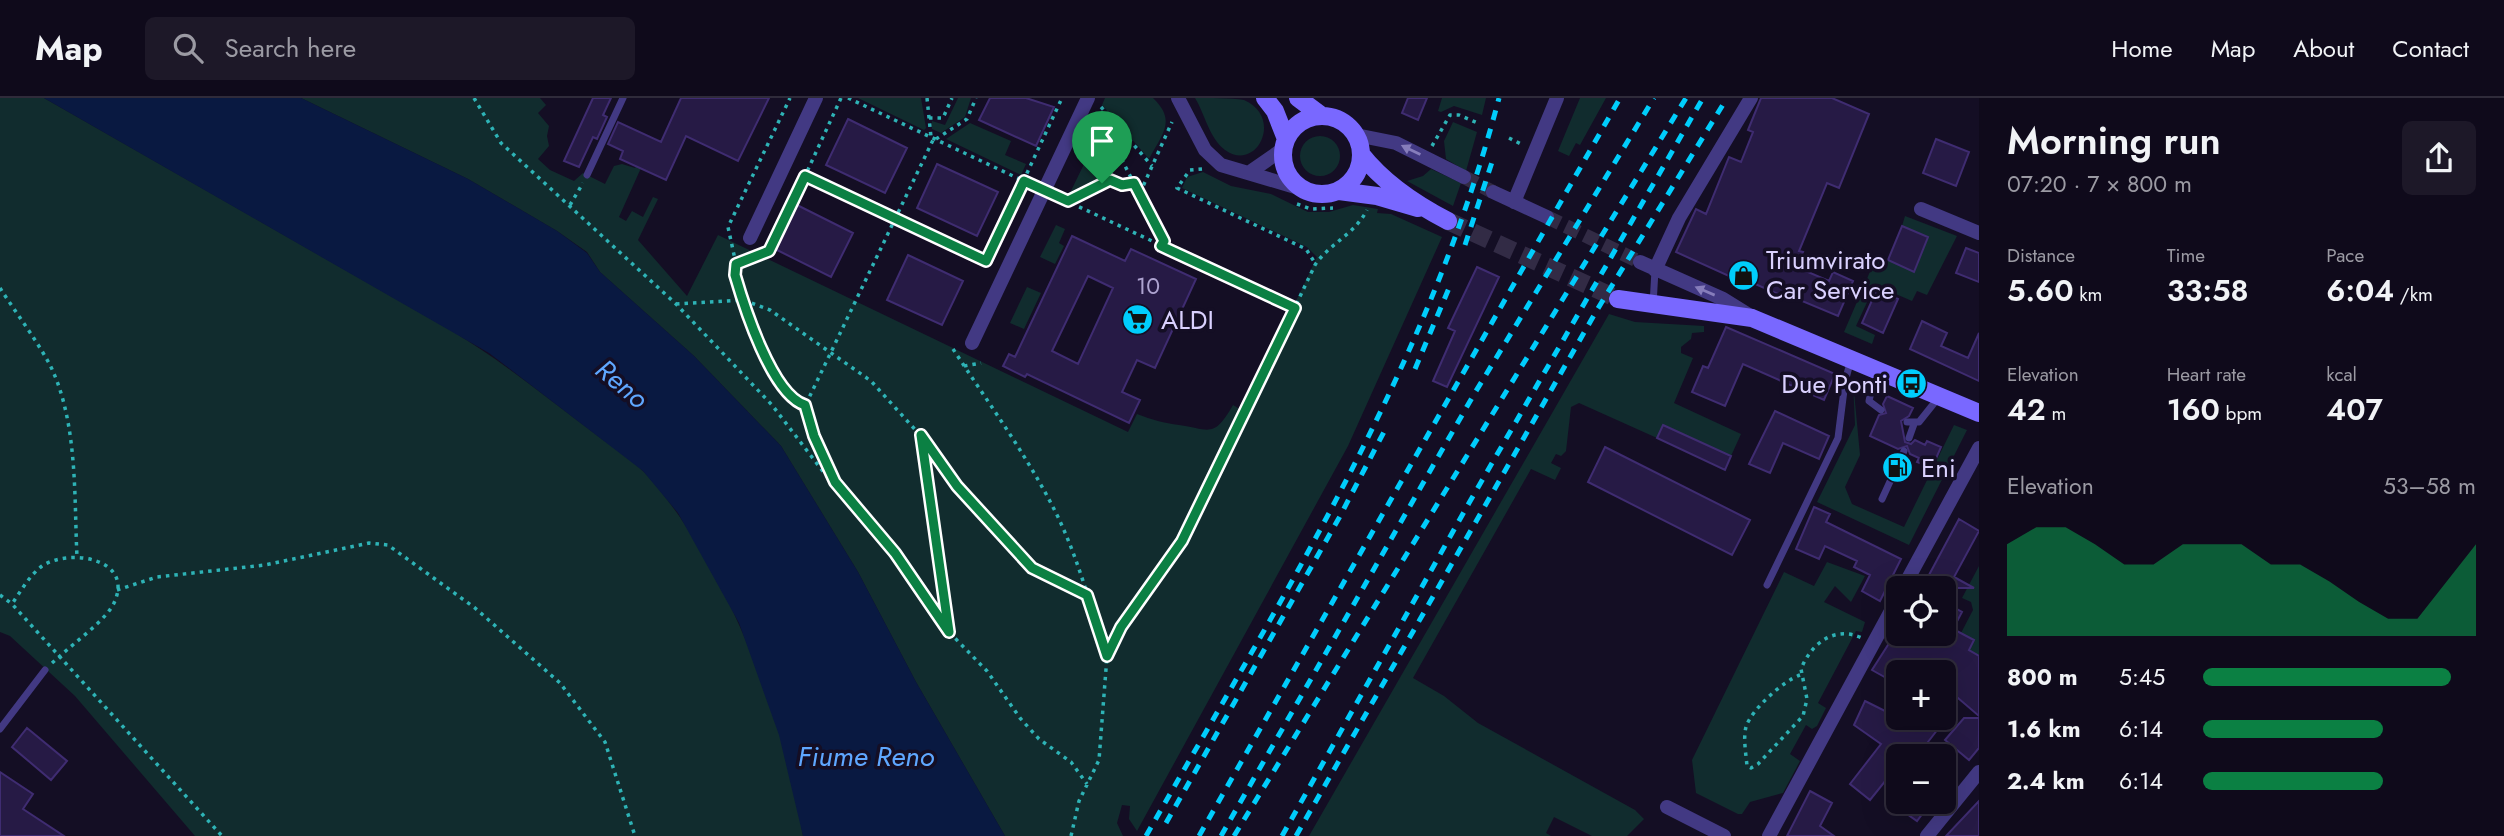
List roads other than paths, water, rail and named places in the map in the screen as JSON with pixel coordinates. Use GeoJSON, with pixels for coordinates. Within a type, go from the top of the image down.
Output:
{"type":"FeatureCollection","features":[{"type":"Feature","properties":{"kind":"main road"},"geometry":{"type":"LineString","coordinates":[[1265,98],[1275,111],[1285,144],[1285,169],[1302,189],[1323,195],[1339,191],[1377,196],[1429,211]]}},
{"type":"Feature","properties":{"kind":"main road"},"geometry":{"type":"LineString","coordinates":[[1298,98],[1322,116],[1343,122],[1356,135],[1361,153],[1358,172],[1339,191]]}},
{"type":"Feature","properties":{"kind":"main road"},"geometry":{"type":"LineString","coordinates":[[1285,144],[1300,123],[1322,116]]}},
{"type":"Feature","properties":{"kind":"main road"},"geometry":{"type":"LineString","coordinates":[[1361,153],[1377,171],[1429,211],[1448,221]]}},
{"type":"Feature","properties":{"kind":"main road"},"geometry":{"type":"LineString","coordinates":[[1618,299],[1653,306],[1706,309],[1752,318],[1979,413]]}},
{"type":"Feature","properties":{"kind":"street"},"geometry":{"type":"LineString","coordinates":[[750,238],[816,98]]}},
{"type":"Feature","properties":{"kind":"street"},"geometry":{"type":"LineString","coordinates":[[1178,98],[1212,158],[1227,167],[1302,189]]}},
{"type":"Feature","properties":{"kind":"street"},"geometry":{"type":"LineString","coordinates":[[1514,202],[1557,98]]}},
{"type":"Feature","properties":{"kind":"street"},"geometry":{"type":"LineString","coordinates":[[1655,270],[1679,218],[1751,98]]}},
{"type":"Feature","properties":{"kind":"street"},"geometry":{"type":"LineString","coordinates":[[972,343],[1044,190],[1090,102]]}},
{"type":"Feature","properties":{"kind":"street"},"geometry":{"type":"LineString","coordinates":[[1356,135],[1396,143],[1464,177]]}},
{"type":"Feature","properties":{"kind":"street"},"geometry":{"type":"LineString","coordinates":[[1250,172],[1285,144]]}},
{"type":"Feature","properties":{"kind":"street"},"geometry":{"type":"LineString","coordinates":[[1493,192],[1547,217]]}},
{"type":"Feature","properties":{"kind":"street"},"geometry":{"type":"LineString","coordinates":[[1921,209],[1979,233]]}},
{"type":"Feature","properties":{"kind":"street"},"geometry":{"type":"LineString","coordinates":[[1640,262],[1723,299],[1752,318]]}},
{"type":"Feature","properties":{"kind":"street"},"geometry":{"type":"LineString","coordinates":[[1910,576],[1979,448]]}},
{"type":"Feature","properties":{"kind":"street"},"geometry":{"type":"LineString","coordinates":[[1769,836],[1886,620]]}},
{"type":"Feature","properties":{"kind":"street"},"geometry":{"type":"LineString","coordinates":[[1927,836],[1979,772]]}},
{"type":"Feature","properties":{"kind":"street"},"geometry":{"type":"LineString","coordinates":[[1667,807],[1724,836]]}},
{"type":"Feature","properties":{"kind":"lane"},"geometry":{"type":"LineString","coordinates":[[587,175],[623,98]]}},
{"type":"Feature","properties":{"kind":"lane"},"geometry":{"type":"LineString","coordinates":[[1653,306],[1655,270]]}},
{"type":"Feature","properties":{"kind":"lane"},"geometry":{"type":"LineString","coordinates":[[1768,585],[1838,438],[1844,382],[1851,358]]}},
{"type":"Feature","properties":{"kind":"lane"},"geometry":{"type":"LineString","coordinates":[[1876,369],[1868,401],[1881,410]]}},
{"type":"Feature","properties":{"kind":"lane"},"geometry":{"type":"LineString","coordinates":[[1909,438],[1910,423],[1919,422],[1940,396]]}},
{"type":"Feature","properties":{"kind":"lane"},"geometry":{"type":"LineString","coordinates":[[1882,499],[1904,451]]}},
{"type":"Feature","properties":{"kind":"lane"},"geometry":{"type":"LineString","coordinates":[[0,729],[46,670]]}},
{"type":"Feature","properties":{"kind":"water","name":"Fiume Reno"},"geometry":{"type":"Polygon","coordinates":[[[44,98],[301,98],[468,179],[557,231],[587,253],[600,272],[694,356],[781,446],[858,572],[916,682],[1005,836],[803,836],[779,735],[739,623],[678,513],[643,471],[489,353],[44,98]]]}},
{"type":"Feature","properties":{"kind":"tunnel"},"geometry":{"type":"LineString","coordinates":[[1464,177],[1493,192]]}},
{"type":"Feature","properties":{"kind":"tunnel"},"geometry":{"type":"LineString","coordinates":[[1547,217],[1640,262]]}},
{"type":"Feature","properties":{"kind":"tunnel"},"geometry":{"type":"LineString","coordinates":[[1448,221],[1618,299]]}},
{"type":"Feature","properties":{"kind":"railway"},"geometry":{"type":"LineString","coordinates":[[1146,836],[1299,568],[1392,387],[1433,294],[1469,198],[1499,98]]}},
{"type":"Feature","properties":{"kind":"railway"},"geometry":{"type":"LineString","coordinates":[[1199,836],[1620,98]]}},
{"type":"Feature","properties":{"kind":"railway"},"geometry":{"type":"LineString","coordinates":[[1221,836],[1473,396],[1654,98]]}},
{"type":"Feature","properties":{"kind":"railway"},"geometry":{"type":"LineString","coordinates":[[1234,836],[1686,98]]}},
{"type":"Feature","properties":{"kind":"railway"},"geometry":{"type":"LineString","coordinates":[[1282,836],[1469,503],[1703,98]]}},
{"type":"Feature","properties":{"kind":"railway"},"geometry":{"type":"LineString","coordinates":[[1296,836],[1597,310],[1727,98]]}},
{"type":"Feature","properties":{"kind":"railway"},"geometry":{"type":"LineString","coordinates":[[1465,245],[1493,159]]}},
{"type":"Feature","properties":{"kind":"railway"},"geometry":{"type":"LineString","coordinates":[[1415,369],[1449,288]]}},
{"type":"Feature","properties":{"kind":"railway"},"geometry":{"type":"LineString","coordinates":[[1166,823],[1339,518],[1386,428]]}},
{"type":"Feature","properties":{"kind":"place","name":"Triumvirato Car Service"},"geometry":{"type":"Point","coordinates":[1743,275]}},
{"type":"Feature","properties":{"kind":"place","name":"ALDI"},"geometry":{"type":"Point","coordinates":[1138,320]}},
{"type":"Feature","properties":{"kind":"place","name":"Due Ponti"},"geometry":{"type":"Point","coordinates":[1911,384]}},
{"type":"Feature","properties":{"kind":"place","name":"Eni"},"geometry":{"type":"Point","coordinates":[1898,468]}},
{"type":"Feature","properties":{"kind":"water label","name":"Reno"},"geometry":{"type":"Point","coordinates":[622,384]}}]}
